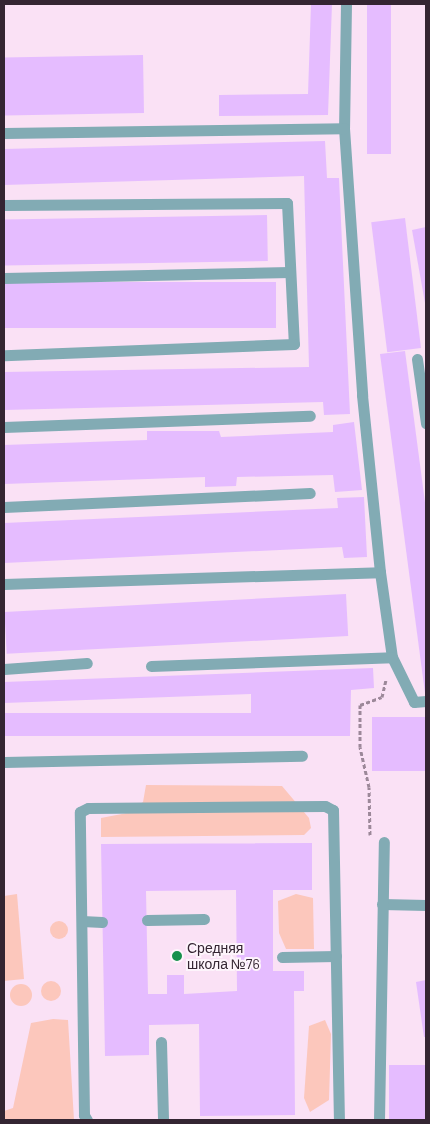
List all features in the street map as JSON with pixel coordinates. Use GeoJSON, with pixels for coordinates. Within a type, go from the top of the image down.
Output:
{"type":"FeatureCollection","features":[{"type":"Feature","properties":{"kind":"lane"},"geometry":{"type":"LineString","coordinates":[[346,4],[344,128],[362,395],[380,572],[392,657],[414,702],[426,701]]}},
{"type":"Feature","properties":{"kind":"lane"},"geometry":{"type":"LineString","coordinates":[[4,133],[344,128]]}},
{"type":"Feature","properties":{"kind":"lane"},"geometry":{"type":"LineString","coordinates":[[4,204],[287,203],[294,344],[4,355]]}},
{"type":"Feature","properties":{"kind":"lane"},"geometry":{"type":"LineString","coordinates":[[4,278],[290,272]]}},
{"type":"Feature","properties":{"kind":"lane"},"geometry":{"type":"LineString","coordinates":[[416,359],[426,423]]}},
{"type":"Feature","properties":{"kind":"lane"},"geometry":{"type":"LineString","coordinates":[[4,427],[310,416]]}},
{"type":"Feature","properties":{"kind":"lane"},"geometry":{"type":"LineString","coordinates":[[4,507],[310,493]]}},
{"type":"Feature","properties":{"kind":"lane"},"geometry":{"type":"LineString","coordinates":[[4,584],[380,572]]}},
{"type":"Feature","properties":{"kind":"lane"},"geometry":{"type":"LineString","coordinates":[[151,666],[392,657]]}},
{"type":"Feature","properties":{"kind":"lane"},"geometry":{"type":"LineString","coordinates":[[4,669],[87,663]]}},
{"type":"Feature","properties":{"kind":"lane"},"geometry":{"type":"LineString","coordinates":[[4,762],[302,756]]}},
{"type":"Feature","properties":{"kind":"lane"},"geometry":{"type":"LineString","coordinates":[[87,1120],[84,1115],[80,812],[88,808],[325,806],[333,810],[339,1120]]}},
{"type":"Feature","properties":{"kind":"lane"},"geometry":{"type":"LineString","coordinates":[[379,1120],[384,842]]}},
{"type":"Feature","properties":{"kind":"lane"},"geometry":{"type":"LineString","coordinates":[[382,904],[426,905]]}},
{"type":"Feature","properties":{"kind":"lane"},"geometry":{"type":"LineString","coordinates":[[147,920],[204,919]]}},
{"type":"Feature","properties":{"kind":"lane"},"geometry":{"type":"LineString","coordinates":[[82,921],[102,922]]}},
{"type":"Feature","properties":{"kind":"lane"},"geometry":{"type":"LineString","coordinates":[[282,957],[336,956]]}},
{"type":"Feature","properties":{"kind":"lane"},"geometry":{"type":"LineString","coordinates":[[161,1042],[163,1120]]}},
{"type":"Feature","properties":{"kind":"shaded area"},"geometry":{"type":"Polygon","coordinates":[[[146,785],[282,786],[309,818],[311,828],[304,835],[101,837],[101,818],[127,813],[143,802],[146,785]]]}},
{"type":"Feature","properties":{"kind":"shaded area"},"geometry":{"type":"Polygon","coordinates":[[[17,894],[24,979],[4,981],[4,896],[17,894]]]}},
{"type":"Feature","properties":{"kind":"shaded area"},"geometry":{"type":"Polygon","coordinates":[[[296,894],[313,898],[314,949],[286,949],[279,933],[278,901],[296,894]]]}},
{"type":"Feature","properties":{"kind":"shaded area"},"geometry":{"type":"Polygon","coordinates":[[[59,921],[65,924],[68,930],[65,936],[59,939],[53,936],[50,930],[53,924],[59,921]]]}},
{"type":"Feature","properties":{"kind":"shaded area"},"geometry":{"type":"Polygon","coordinates":[[[51,981],[58,984],[61,991],[58,998],[51,1001],[44,998],[41,991],[44,984],[51,981]]]}},
{"type":"Feature","properties":{"kind":"shaded area"},"geometry":{"type":"Polygon","coordinates":[[[21,984],[29,987],[32,995],[29,1003],[21,1006],[13,1003],[10,995],[13,987],[21,984]]]}},
{"type":"Feature","properties":{"kind":"shaded area"},"geometry":{"type":"Polygon","coordinates":[[[53,1019],[68,1020],[74,1120],[4,1120],[4,1111],[13,1108],[31,1023],[53,1019]]]}},
{"type":"Feature","properties":{"kind":"shaded area"},"geometry":{"type":"Polygon","coordinates":[[[325,1020],[331,1034],[329,1100],[310,1112],[304,1098],[309,1026],[325,1020]]]}},
{"type":"Feature","properties":{"kind":"building"},"geometry":{"type":"Polygon","coordinates":[[[311,4],[332,4],[328,115],[219,116],[219,95],[308,94],[311,4]]]}},
{"type":"Feature","properties":{"kind":"building"},"geometry":{"type":"Polygon","coordinates":[[[367,4],[391,4],[391,154],[367,154],[367,4]]]}},
{"type":"Feature","properties":{"kind":"building"},"geometry":{"type":"Polygon","coordinates":[[[143,55],[144,113],[5,115],[4,57],[143,55]]]}},
{"type":"Feature","properties":{"kind":"building"},"geometry":{"type":"Polygon","coordinates":[[[325,141],[327,178],[339,178],[350,414],[324,415],[323,402],[4,410],[4,372],[309,367],[304,176],[4,185],[4,149],[325,141]]]}},
{"type":"Feature","properties":{"kind":"building"},"geometry":{"type":"Polygon","coordinates":[[[267,215],[268,261],[5,266],[4,220],[267,215]]]}},
{"type":"Feature","properties":{"kind":"building"},"geometry":{"type":"Polygon","coordinates":[[[405,218],[421,348],[387,352],[371,222],[405,218]]]}},
{"type":"Feature","properties":{"kind":"building"},"geometry":{"type":"Polygon","coordinates":[[[426,227],[426,303],[425,303],[412,230],[426,227]]]}},
{"type":"Feature","properties":{"kind":"building"},"geometry":{"type":"Polygon","coordinates":[[[4,282],[276,282],[276,328],[4,328],[4,282]]]}},
{"type":"Feature","properties":{"kind":"building"},"geometry":{"type":"Polygon","coordinates":[[[405,351],[426,510],[425,693],[380,354],[405,351]]]}},
{"type":"Feature","properties":{"kind":"building"},"geometry":{"type":"Polygon","coordinates":[[[354,422],[362,490],[335,492],[333,475],[237,477],[236,486],[205,487],[205,477],[4,484],[4,445],[147,440],[147,431],[219,431],[221,437],[333,432],[333,425],[354,422]]]}},
{"type":"Feature","properties":{"kind":"building"},"geometry":{"type":"Polygon","coordinates":[[[364,497],[367,557],[344,558],[342,547],[4,563],[4,523],[338,508],[337,498],[364,497]]]}},
{"type":"Feature","properties":{"kind":"building"},"geometry":{"type":"Polygon","coordinates":[[[346,594],[348,636],[7,654],[4,612],[346,594]]]}},
{"type":"Feature","properties":{"kind":"building"},"geometry":{"type":"Polygon","coordinates":[[[373,668],[374,688],[351,690],[350,736],[4,736],[4,713],[251,713],[251,694],[4,703],[4,682],[373,668]]]}},
{"type":"Feature","properties":{"kind":"building"},"geometry":{"type":"Polygon","coordinates":[[[372,717],[426,717],[426,771],[372,771],[372,717]]]}},
{"type":"Feature","properties":{"kind":"building"},"geometry":{"type":"Polygon","coordinates":[[[312,843],[312,890],[273,890],[273,971],[304,971],[304,991],[294,991],[295,1115],[200,1116],[199,1024],[149,1025],[149,1055],[105,1056],[101,844],[312,843]],[[236,890],[146,891],[148,994],[167,994],[167,975],[184,975],[184,994],[237,991],[236,890]]]}},
{"type":"Feature","properties":{"kind":"building"},"geometry":{"type":"Polygon","coordinates":[[[426,980],[426,1037],[424,1037],[416,982],[426,980]]]}},
{"type":"Feature","properties":{"kind":"building"},"geometry":{"type":"Polygon","coordinates":[[[389,1065],[426,1065],[426,1120],[389,1120],[389,1065]]]}},
{"type":"Feature","properties":{"kind":"place","name":"Средняя школа №76"},"geometry":{"type":"Point","coordinates":[177,956]}}]}
